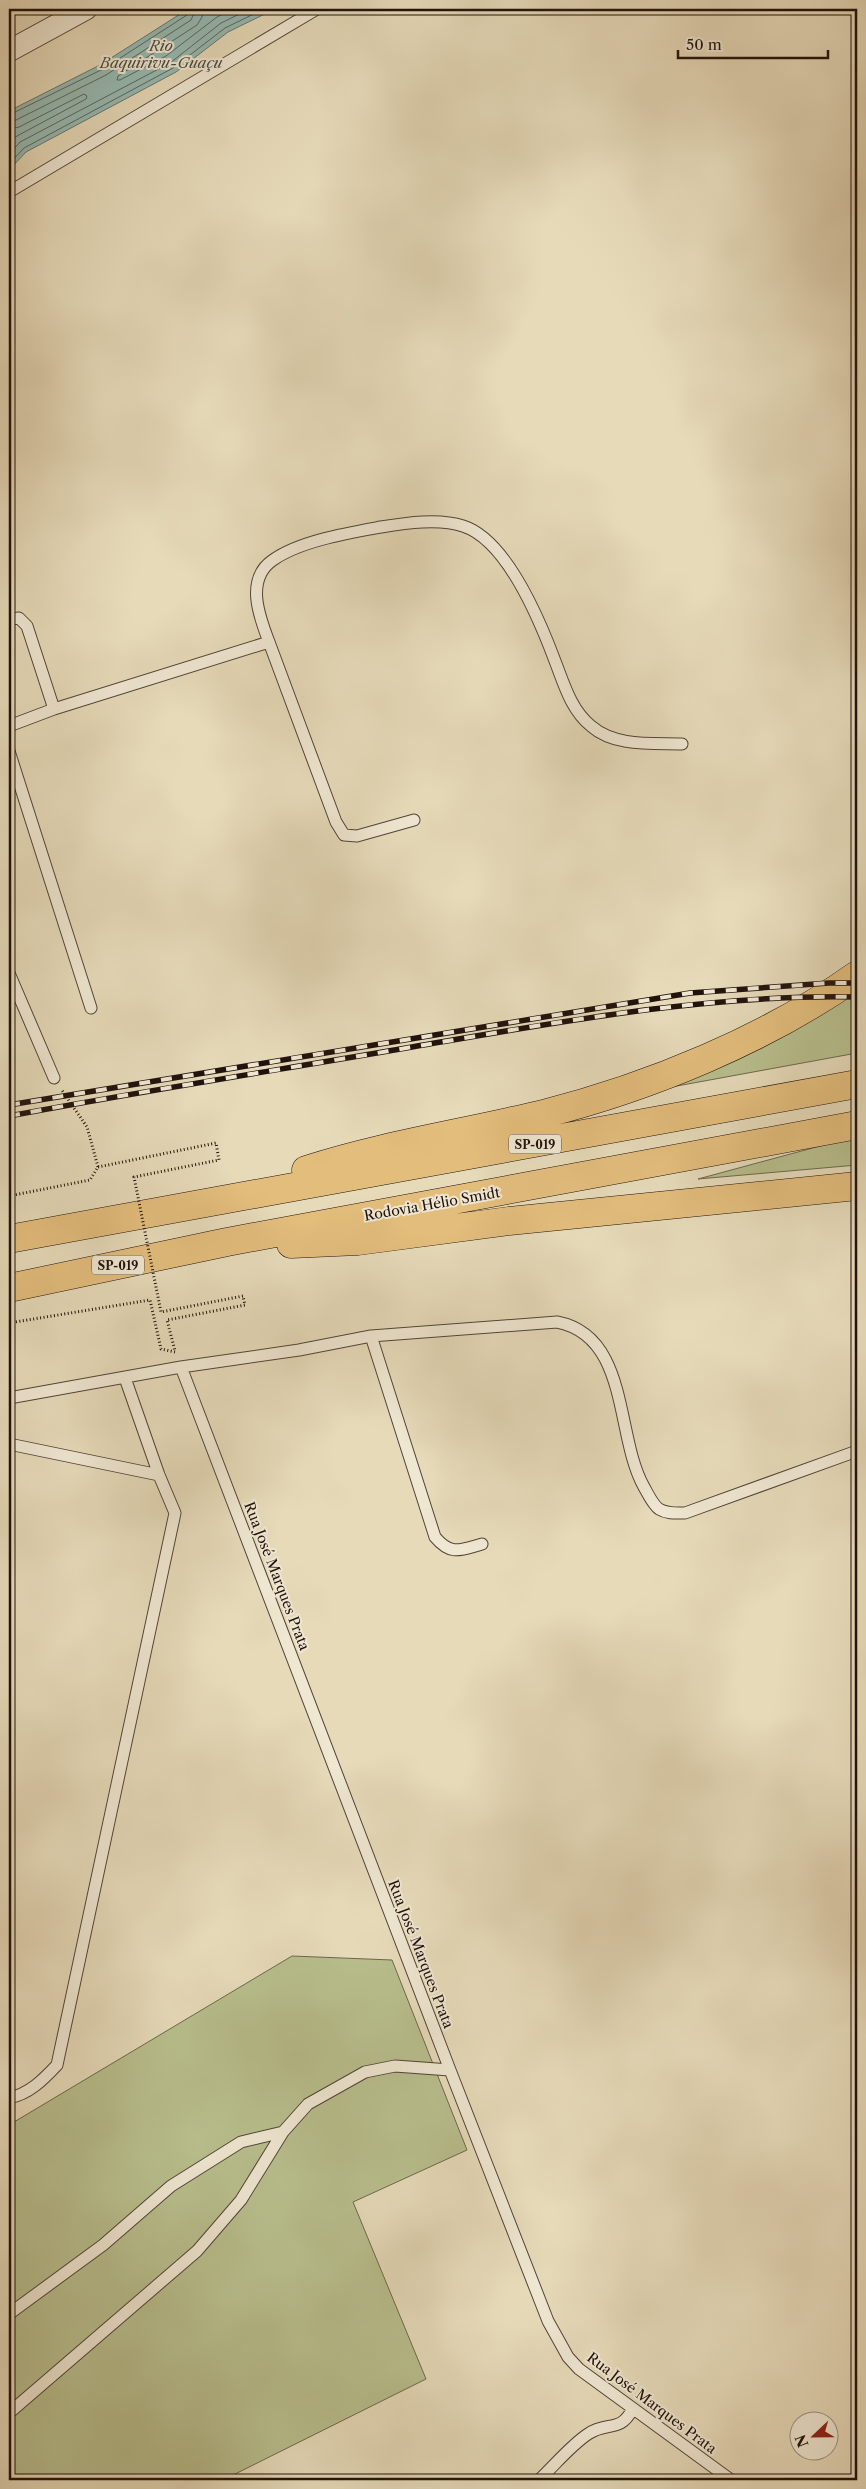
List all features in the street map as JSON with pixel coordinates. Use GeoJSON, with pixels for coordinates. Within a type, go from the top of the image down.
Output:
{"type":"FeatureCollection","features":[{"type":"Feature","properties":{"kind":"highway"},"geometry":{"type":"LineString","coordinates":[[212,1201],[350,1156],[543,1114],[639,1085],[780,1023],[857,975]]}},
{"type":"Feature","properties":{"kind":"highway","name":"SP-019"},"geometry":{"type":"LineString","coordinates":[[9,1239],[857,1084]]}},
{"type":"Feature","properties":{"kind":"highway","name":"Rodovia Hélio Smidt"},"geometry":{"type":"LineString","coordinates":[[9,1288],[227,1242],[857,1126]]}},
{"type":"Feature","properties":{"kind":"highway"},"geometry":{"type":"LineString","coordinates":[[227,1242],[299,1245],[358,1241],[509,1221],[857,1186]]}},
{"type":"Feature","properties":{"kind":"street"},"geometry":{"type":"LineString","coordinates":[[9,51],[86,9]]}},
{"type":"Feature","properties":{"kind":"lane"},"geometry":{"type":"LineString","coordinates":[[9,192],[317,9]]}},
{"type":"Feature","properties":{"kind":"lane"},"geometry":{"type":"LineString","coordinates":[[414,820],[358,836],[344,835],[336,822],[269,642],[257,604],[256,581],[262,567],[283,552],[394,525],[446,522],[465,527],[483,538],[500,556],[518,580],[539,617],[570,701],[589,726],[598,732],[634,743],[682,744]]}},
{"type":"Feature","properties":{"kind":"lane"},"geometry":{"type":"LineString","coordinates":[[9,619],[19,618],[27,626],[54,709]]}},
{"type":"Feature","properties":{"kind":"lane"},"geometry":{"type":"LineString","coordinates":[[9,726],[54,709],[269,642]]}},
{"type":"Feature","properties":{"kind":"lane"},"geometry":{"type":"LineString","coordinates":[[9,751],[91,1008]]}},
{"type":"Feature","properties":{"kind":"lane"},"geometry":{"type":"LineString","coordinates":[[9,973],[54,1078]]}},
{"type":"Feature","properties":{"kind":"lane"},"geometry":{"type":"LineString","coordinates":[[9,1398],[181,1367],[299,1350],[371,1336],[557,1322],[573,1325],[587,1333],[596,1342],[609,1368],[639,1478],[659,1509],[671,1513],[685,1513],[857,1451]]}},
{"type":"Feature","properties":{"kind":"lane"},"geometry":{"type":"LineString","coordinates":[[371,1336],[435,1537],[444,1548],[456,1551],[482,1544]]}},
{"type":"Feature","properties":{"kind":"lane","name":"Rua José Marques Prata"},"geometry":{"type":"LineString","coordinates":[[181,1367],[450,2070],[552,2329],[568,2357],[578,2368],[632,2410],[731,2480]]}},
{"type":"Feature","properties":{"kind":"lane"},"geometry":{"type":"LineString","coordinates":[[9,2098],[21,2095],[44,2080],[57,2065],[175,1513],[159,1475],[125,1378]]}},
{"type":"Feature","properties":{"kind":"lane"},"geometry":{"type":"LineString","coordinates":[[9,1444],[159,1475]]}},
{"type":"Feature","properties":{"kind":"lane"},"geometry":{"type":"LineString","coordinates":[[9,2413],[197,2251],[241,2200],[283,2132],[308,2104],[365,2072],[395,2066],[450,2070]]}},
{"type":"Feature","properties":{"kind":"lane"},"geometry":{"type":"LineString","coordinates":[[9,2314],[103,2245],[171,2186],[241,2142],[283,2132]]}},
{"type":"Feature","properties":{"kind":"lane"},"geometry":{"type":"LineString","coordinates":[[539,2480],[586,2435],[598,2428],[619,2426],[626,2421],[632,2410]]}},
{"type":"Feature","properties":{"kind":"path"},"geometry":{"type":"LineString","coordinates":[[54,1078],[87,1127],[98,1167]]}},
{"type":"Feature","properties":{"kind":"path"},"geometry":{"type":"LineString","coordinates":[[9,1196],[90,1180],[98,1167],[216,1143],[219,1160],[134,1177],[161,1312],[243,1296],[245,1305],[167,1320],[175,1351],[161,1349],[150,1300],[9,1324]]}},
{"type":"Feature","properties":{"kind":"green space"},"geometry":{"type":"Polygon","coordinates":[[[857,987],[857,1053],[666,1088],[857,987]]]}},
{"type":"Feature","properties":{"kind":"green space"},"geometry":{"type":"Polygon","coordinates":[[[857,1136],[857,1165],[698,1179],[857,1136]]]}},
{"type":"Feature","properties":{"kind":"green space"},"geometry":{"type":"Polygon","coordinates":[[[292,1956],[392,1960],[467,2150],[353,2202],[426,2379],[223,2480],[9,2480],[9,2125],[292,1956]]]}},
{"type":"Feature","properties":{"kind":"water","name":"Rio Baquirivu-Guaçu"},"geometry":{"type":"Polygon","coordinates":[[[188,9],[275,9],[228,32],[176,72],[26,152],[9,170],[9,111],[100,65],[188,9]]]}},
{"type":"Feature","properties":{"kind":"railway"},"geometry":{"type":"LineString","coordinates":[[9,1105],[690,993],[829,983],[857,983]]}},
{"type":"Feature","properties":{"kind":"railway"},"geometry":{"type":"LineString","coordinates":[[9,1116],[578,1019],[745,1000],[857,997]]}}]}
